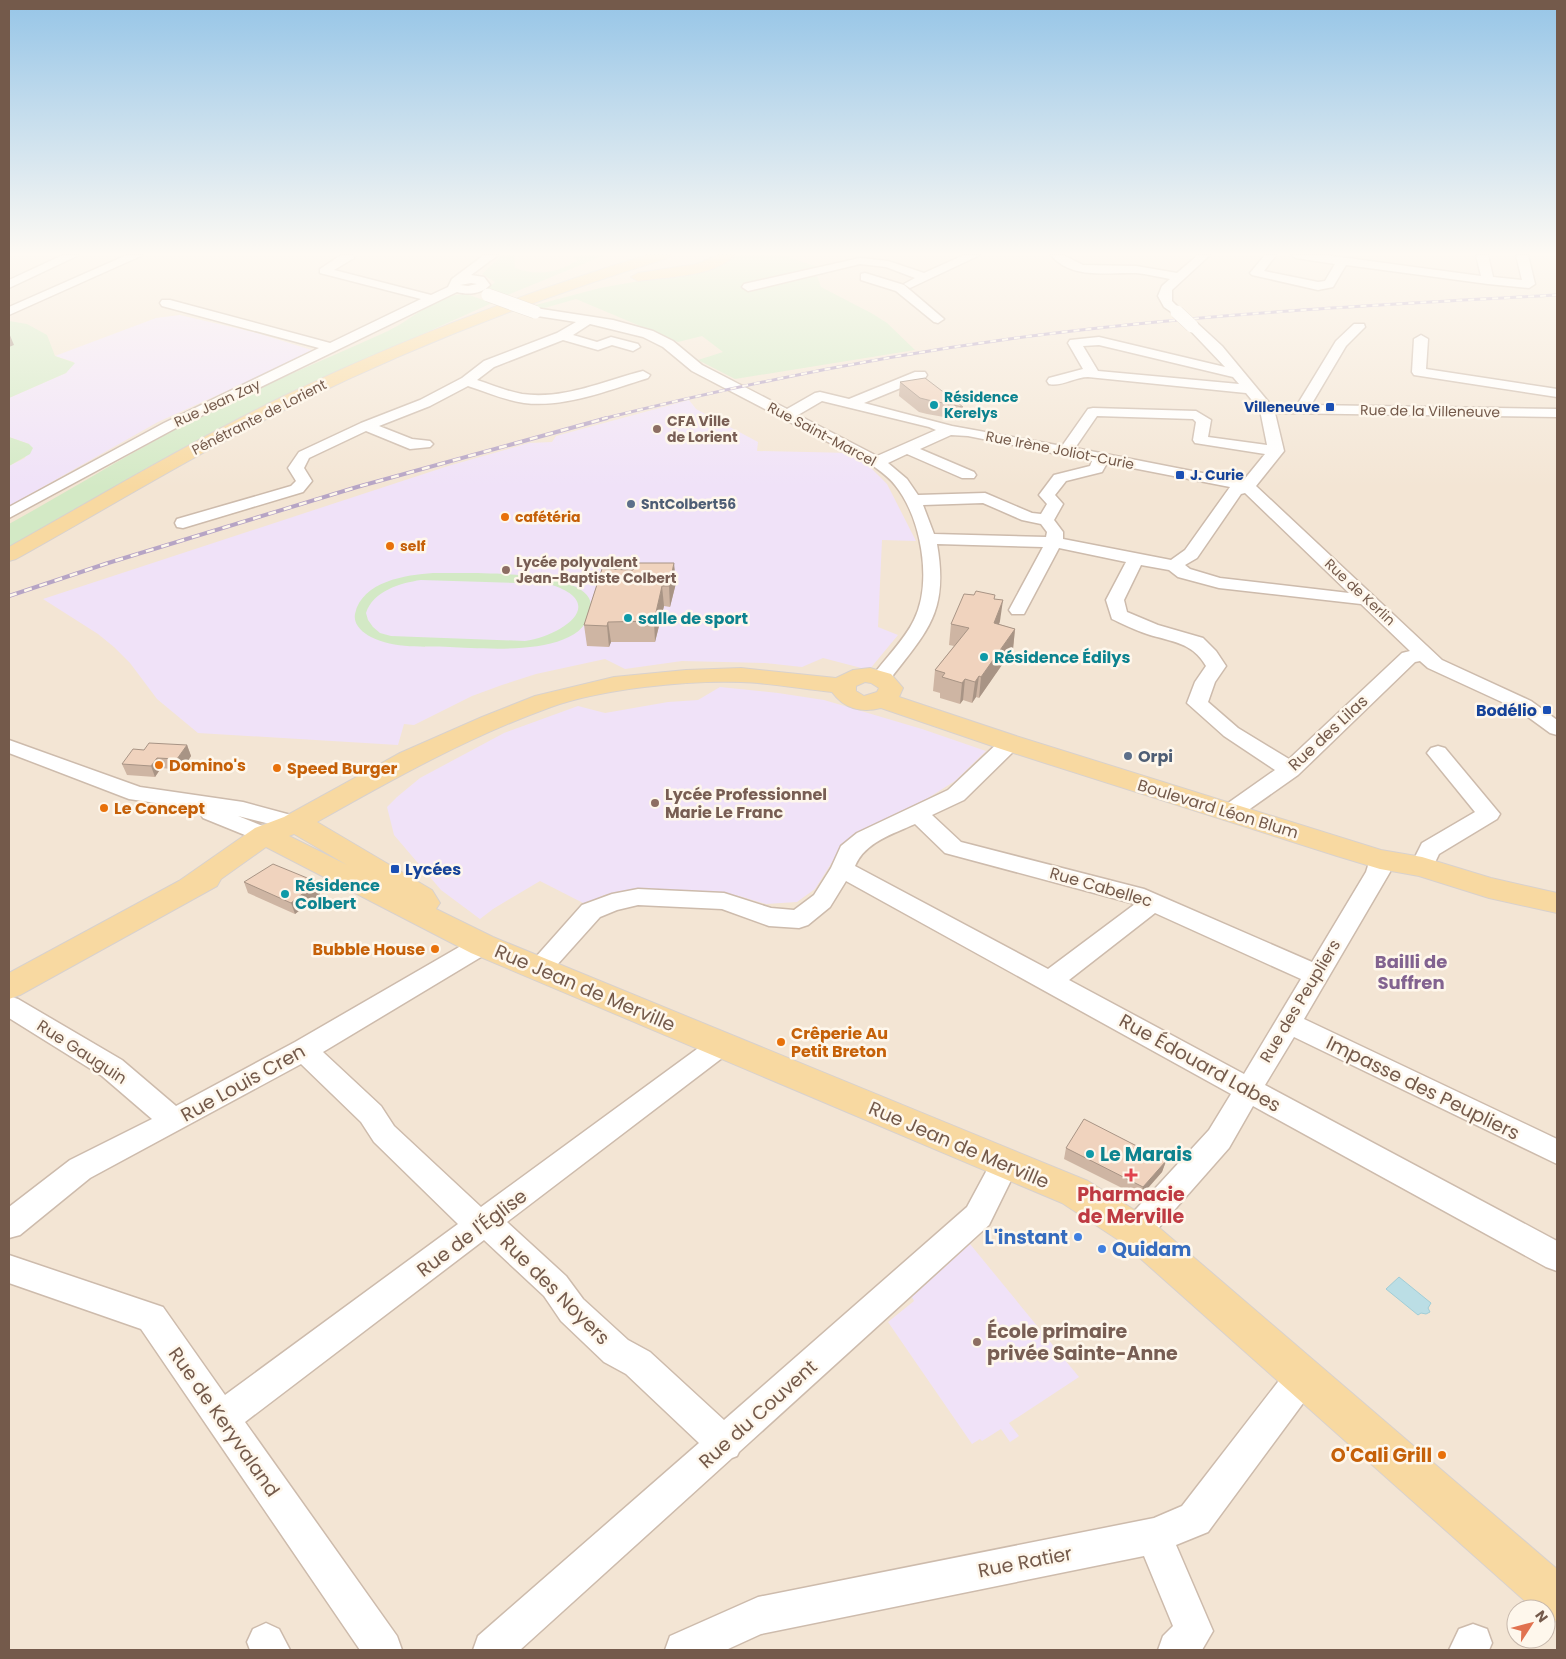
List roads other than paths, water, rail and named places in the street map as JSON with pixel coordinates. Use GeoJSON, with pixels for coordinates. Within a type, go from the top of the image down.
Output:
{"type":"FeatureCollection","features":[{"type":"Feature","properties":{"kind":"main road"},"geometry":{"type":"LineString","coordinates":[[369,363],[396,346],[428,332]]}},
{"type":"Feature","properties":{"kind":"main road","name":"Pénétrante de Lorient"},"geometry":{"type":"LineString","coordinates":[[9,555],[236,428],[369,363],[442,332]]}},
{"type":"Feature","properties":{"kind":"main road"},"geometry":{"type":"LineString","coordinates":[[435,335],[443,332]]}},
{"type":"Feature","properties":{"kind":"main road"},"geometry":{"type":"LineString","coordinates":[[9,987],[191,886],[248,860],[290,834],[419,766],[444,744],[491,722],[544,702],[614,684],[686,677],[740,675],[843,686],[846,695],[851,700],[868,703],[882,689]]}},
{"type":"Feature","properties":{"kind":"main road","name":"Boulevard Léon Blum"},"geometry":{"type":"LineString","coordinates":[[882,689],[1010,743],[1229,813],[1380,859],[1422,867],[1489,888],[1557,904]]}},
{"type":"Feature","properties":{"kind":"main road","name":"Rue Jean de Merville"},"geometry":{"type":"LineString","coordinates":[[290,834],[422,897],[438,924],[482,945],[1075,1192],[1136,1231],[1557,1599]]}},
{"type":"Feature","properties":{"kind":"street"},"geometry":{"type":"LineString","coordinates":[[275,332],[333,348]]}},
{"type":"Feature","properties":{"kind":"street","name":"Rue Jean Zay"},"geometry":{"type":"LineString","coordinates":[[9,513],[169,426],[364,332]]}},
{"type":"Feature","properties":{"kind":"street"},"geometry":{"type":"LineString","coordinates":[[183,523],[296,488],[304,481],[296,468],[304,455],[366,426],[425,403],[467,380],[489,364],[568,332]]}},
{"type":"Feature","properties":{"kind":"street","name":"Rue Saint-Marcel"},"geometry":{"type":"LineString","coordinates":[[642,332],[668,344],[697,368],[877,462],[900,482],[912,500],[927,539],[933,562],[932,587],[927,612],[882,689]]}},
{"type":"Feature","properties":{"kind":"street"},"geometry":{"type":"LineString","coordinates":[[1199,332],[1217,349],[1267,409],[1276,451]]}},
{"type":"Feature","properties":{"kind":"street"},"geometry":{"type":"LineString","coordinates":[[1302,409],[1341,344],[1353,332]]}},
{"type":"Feature","properties":{"kind":"street"},"geometry":{"type":"LineString","coordinates":[[562,336],[598,346],[611,341],[633,347]]}},
{"type":"Feature","properties":{"kind":"street"},"geometry":{"type":"LineString","coordinates":[[1421,339],[1419,372],[1557,393]]}},
{"type":"Feature","properties":{"kind":"street"},"geometry":{"type":"LineString","coordinates":[[1092,374],[1075,344],[1099,341],[1238,374]]}},
{"type":"Feature","properties":{"kind":"street"},"geometry":{"type":"LineString","coordinates":[[1054,381],[1077,373],[1250,389]]}},
{"type":"Feature","properties":{"kind":"street"},"geometry":{"type":"LineString","coordinates":[[848,404],[920,375]]}},
{"type":"Feature","properties":{"kind":"street"},"geometry":{"type":"LineString","coordinates":[[467,380],[530,399],[578,393],[643,376]]}},
{"type":"Feature","properties":{"kind":"street","name":"Rue Irène Joliot-Curie"},"geometry":{"type":"LineString","coordinates":[[787,415],[820,396],[934,424],[949,430],[968,432],[1247,486]]}},
{"type":"Feature","properties":{"kind":"street","name":"Rue de la Villeneuve"},"geometry":{"type":"LineString","coordinates":[[1267,409],[1557,413]]}},
{"type":"Feature","properties":{"kind":"street"},"geometry":{"type":"LineString","coordinates":[[1065,452],[1093,412],[1196,415],[1204,420],[1200,440],[1276,451]]}},
{"type":"Feature","properties":{"kind":"street"},"geometry":{"type":"LineString","coordinates":[[366,426],[410,444],[425,444]]}},
{"type":"Feature","properties":{"kind":"street"},"geometry":{"type":"LineString","coordinates":[[877,462],[949,430]]}},
{"type":"Feature","properties":{"kind":"street"},"geometry":{"type":"LineString","coordinates":[[908,449],[968,475]]}},
{"type":"Feature","properties":{"kind":"street"},"geometry":{"type":"LineString","coordinates":[[1174,565],[1191,554],[1236,491],[1247,486],[1276,451]]}},
{"type":"Feature","properties":{"kind":"street"},"geometry":{"type":"LineString","coordinates":[[1046,520],[1055,504],[1047,495],[1060,478],[1096,469],[1101,458]]}},
{"type":"Feature","properties":{"kind":"street","name":"Rue de Kerlin"},"geometry":{"type":"LineString","coordinates":[[1247,486],[1435,664],[1524,705],[1557,729]]}},
{"type":"Feature","properties":{"kind":"street"},"geometry":{"type":"LineString","coordinates":[[912,500],[985,498],[1028,517],[1046,520],[1055,532],[1054,542],[1018,610]]}},
{"type":"Feature","properties":{"kind":"street"},"geometry":{"type":"LineString","coordinates":[[927,539],[1054,542],[1136,560],[1174,565],[1184,573],[1219,583],[1355,599],[1366,598]]}},
{"type":"Feature","properties":{"kind":"street"},"geometry":{"type":"LineString","coordinates":[[1136,560],[1115,600],[1118,615],[1152,630],[1186,637],[1209,651],[1216,666],[1206,682],[1197,703],[1231,732],[1290,770]]}},
{"type":"Feature","properties":{"kind":"street","name":"Rue des Lilas"},"geometry":{"type":"LineString","coordinates":[[1229,813],[1290,770],[1409,657],[1426,654]]}},
{"type":"Feature","properties":{"kind":"street"},"geometry":{"type":"LineString","coordinates":[[539,968],[591,911],[612,902],[638,897],[724,901],[769,917],[799,919],[822,901],[842,869],[849,852],[865,838],[956,795],[1010,743]]}},
{"type":"Feature","properties":{"kind":"street"},"geometry":{"type":"LineString","coordinates":[[9,746],[136,794],[243,809],[290,834]]}},
{"type":"Feature","properties":{"kind":"street"},"geometry":{"type":"LineString","coordinates":[[1422,867],[1430,849],[1489,814],[1438,753]]}},
{"type":"Feature","properties":{"kind":"street"},"geometry":{"type":"LineString","coordinates":[[195,801],[201,809],[290,834]]}},
{"type":"Feature","properties":{"kind":"street","name":"Rue Cabellec"},"geometry":{"type":"LineString","coordinates":[[916,814],[953,848],[1136,895],[1318,975]]}},
{"type":"Feature","properties":{"kind":"street","name":"Rue des Peupliers"},"geometry":{"type":"LineString","coordinates":[[1136,1231],[1186,1174],[1200,1164],[1219,1139],[1378,872],[1380,859]]}},
{"type":"Feature","properties":{"kind":"street","name":"Rue Édouard Labes"},"geometry":{"type":"LineString","coordinates":[[842,869],[1557,1257]]}},
{"type":"Feature","properties":{"kind":"street"},"geometry":{"type":"LineString","coordinates":[[1050,981],[1154,902]]}},
{"type":"Feature","properties":{"kind":"street","name":"Rue Louis Cren"},"geometry":{"type":"LineString","coordinates":[[9,1225],[80,1169],[174,1121],[304,1050],[482,945]]}},
{"type":"Feature","properties":{"kind":"street","name":"Rue Gauguin"},"geometry":{"type":"LineString","coordinates":[[9,1006],[112,1068],[174,1121]]}},
{"type":"Feature","properties":{"kind":"street","name":"Impasse des Peupliers"},"geometry":{"type":"LineString","coordinates":[[1289,1023],[1557,1152]]}},
{"type":"Feature","properties":{"kind":"street","name":"Rue de l'Église"},"geometry":{"type":"LineString","coordinates":[[222,1418],[721,1045]]}},
{"type":"Feature","properties":{"kind":"street","name":"Rue des Noyers"},"geometry":{"type":"LineString","coordinates":[[304,1050],[371,1114],[384,1134],[470,1216],[496,1231],[556,1286],[572,1310],[610,1345],[638,1363],[724,1444]]}},
{"type":"Feature","properties":{"kind":"street","name":"Rue du Couvent"},"geometry":{"type":"LineString","coordinates":[[492,1650],[978,1216],[1005,1164]]}},
{"type":"Feature","properties":{"kind":"street","name":"Rue de Keryvaland"},"geometry":{"type":"LineString","coordinates":[[9,1269],[152,1318],[383,1650]]}},
{"type":"Feature","properties":{"kind":"street","name":"Rue Ratier"},"geometry":{"type":"LineString","coordinates":[[684,1650],[758,1616],[1154,1536],[1196,1519],[1302,1376]]}},
{"type":"Feature","properties":{"kind":"street"},"geometry":{"type":"LineString","coordinates":[[1154,1536],[1194,1630],[1177,1650]]}},
{"type":"Feature","properties":{"kind":"water"},"geometry":{"type":"Polygon","coordinates":[[[1399,1277],[1431,1303],[1428,1308],[1430,1312],[1418,1315],[1386,1289],[1399,1277]]]}},
{"type":"Feature","properties":{"kind":"railway"},"geometry":{"type":"LineString","coordinates":[[602,419],[704,395],[859,363],[1063,332]]}},
{"type":"Feature","properties":{"kind":"railway"},"geometry":{"type":"LineString","coordinates":[[9,596],[108,563],[357,487],[607,418]]}},
{"type":"Feature","properties":{"kind":"place","name":"Résidence Kerelys"},"geometry":{"type":"Point","coordinates":[934,405]}},
{"type":"Feature","properties":{"kind":"place","name":"Villeneuve"},"geometry":{"type":"Point","coordinates":[1330,407]}},
{"type":"Feature","properties":{"kind":"place","name":"CFA Ville de Lorient"},"geometry":{"type":"Point","coordinates":[657,429]}},
{"type":"Feature","properties":{"kind":"place","name":"J. Curie"},"geometry":{"type":"Point","coordinates":[1180,475]}},
{"type":"Feature","properties":{"kind":"place","name":"SntColbert56"},"geometry":{"type":"Point","coordinates":[631,504]}},
{"type":"Feature","properties":{"kind":"place","name":"cafétéria"},"geometry":{"type":"Point","coordinates":[505,517]}},
{"type":"Feature","properties":{"kind":"place","name":"self"},"geometry":{"type":"Point","coordinates":[390,546]}},
{"type":"Feature","properties":{"kind":"place","name":"Lycée polyvalent Jean-Baptiste Colbert"},"geometry":{"type":"Point","coordinates":[506,570]}},
{"type":"Feature","properties":{"kind":"place","name":"salle de sport"},"geometry":{"type":"Point","coordinates":[628,618]}},
{"type":"Feature","properties":{"kind":"place","name":"Résidence Édilys"},"geometry":{"type":"Point","coordinates":[984,657]}},
{"type":"Feature","properties":{"kind":"place","name":"Bodélio"},"geometry":{"type":"Point","coordinates":[1547,710]}},
{"type":"Feature","properties":{"kind":"place","name":"Orpi"},"geometry":{"type":"Point","coordinates":[1128,756]}},
{"type":"Feature","properties":{"kind":"place","name":"Domino's"},"geometry":{"type":"Point","coordinates":[159,765]}},
{"type":"Feature","properties":{"kind":"place","name":"Speed Burger"},"geometry":{"type":"Point","coordinates":[277,768]}},
{"type":"Feature","properties":{"kind":"place","name":"Lycée Professionnel Marie Le Franc"},"geometry":{"type":"Point","coordinates":[655,803]}},
{"type":"Feature","properties":{"kind":"place","name":"Le Concept"},"geometry":{"type":"Point","coordinates":[104,808]}},
{"type":"Feature","properties":{"kind":"place","name":"Lycées"},"geometry":{"type":"Point","coordinates":[395,869]}},
{"type":"Feature","properties":{"kind":"place","name":"Résidence Colbert"},"geometry":{"type":"Point","coordinates":[285,894]}},
{"type":"Feature","properties":{"kind":"place","name":"Bubble House"},"geometry":{"type":"Point","coordinates":[435,949]}},
{"type":"Feature","properties":{"kind":"place","name":"Crêperie Au Petit Breton"},"geometry":{"type":"Point","coordinates":[781,1042]}},
{"type":"Feature","properties":{"kind":"place","name":"Le Marais"},"geometry":{"type":"Point","coordinates":[1090,1154]}},
{"type":"Feature","properties":{"kind":"place","name":"Pharmacie de Merville"},"geometry":{"type":"Point","coordinates":[1131,1175]}},
{"type":"Feature","properties":{"kind":"place","name":"L'instant"},"geometry":{"type":"Point","coordinates":[1078,1237]}},
{"type":"Feature","properties":{"kind":"place","name":"Quidam"},"geometry":{"type":"Point","coordinates":[1102,1249]}},
{"type":"Feature","properties":{"kind":"place","name":"École primaire privée Sainte-Anne"},"geometry":{"type":"Point","coordinates":[977,1342]}},
{"type":"Feature","properties":{"kind":"place","name":"O'Cali Grill"},"geometry":{"type":"Point","coordinates":[1442,1455]}},
{"type":"Feature","properties":{"kind":"district","name":"Bailli de Suffren"},"geometry":{"type":"Point","coordinates":[1411,971]}}]}
